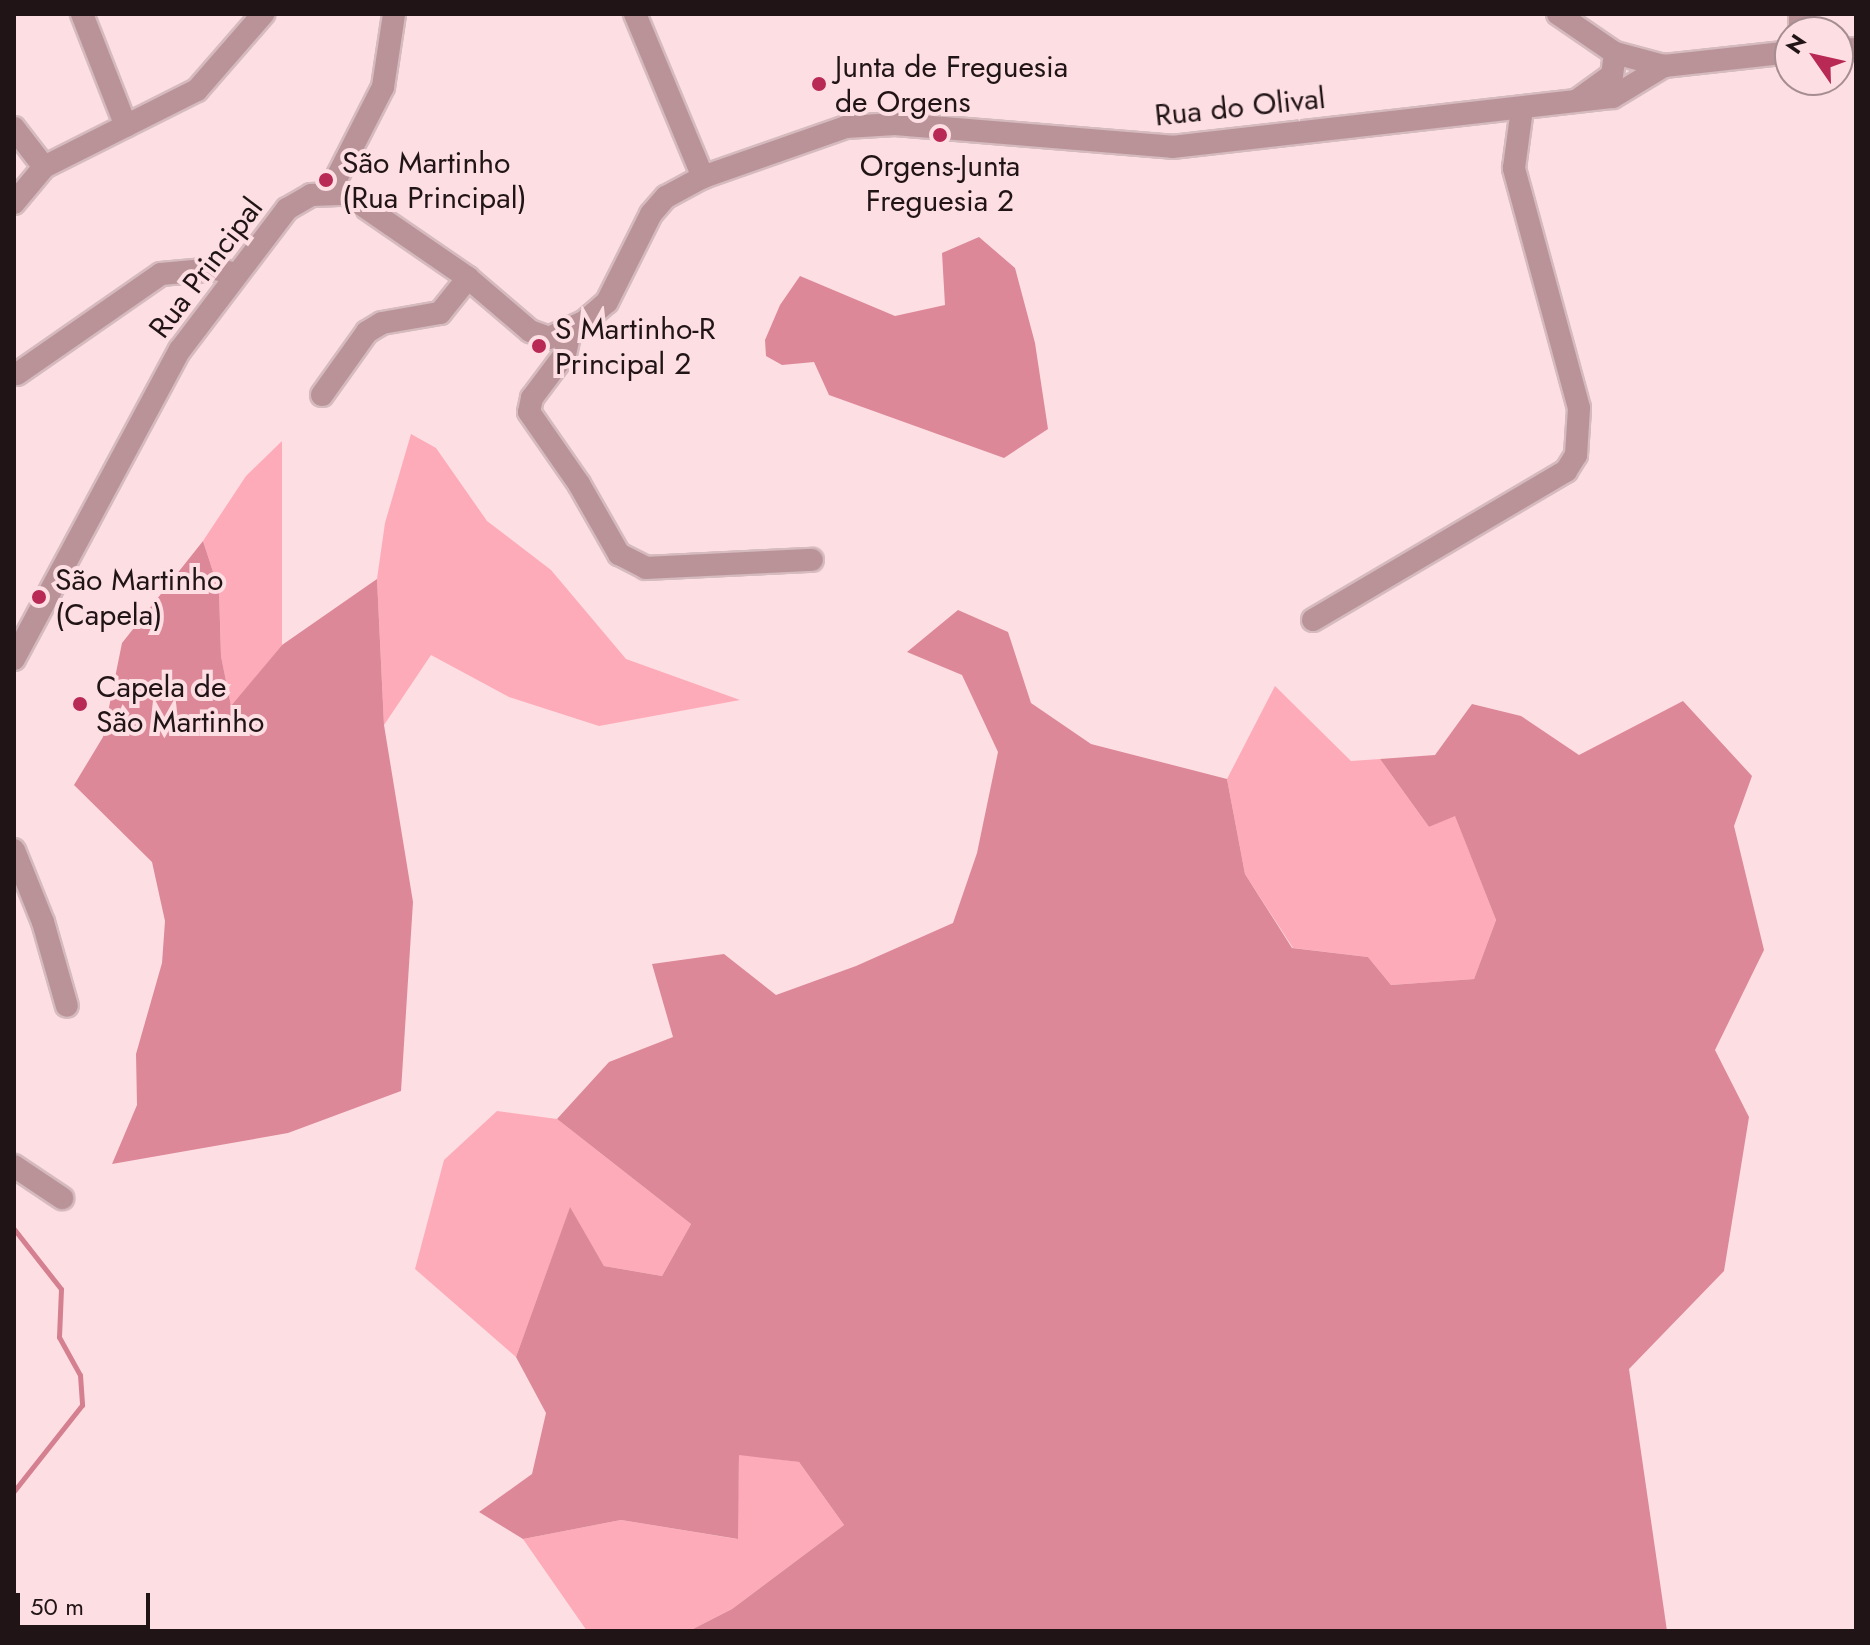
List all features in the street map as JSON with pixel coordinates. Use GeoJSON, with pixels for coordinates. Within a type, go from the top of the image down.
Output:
{"type":"FeatureCollection","features":[{"type":"Feature","properties":{"kind":"street"},"geometry":{"type":"LineString","coordinates":[[82,14],[126,126]]}},
{"type":"Feature","properties":{"kind":"street"},"geometry":{"type":"LineString","coordinates":[[14,203],[44,167],[197,90],[263,14]]}},
{"type":"Feature","properties":{"kind":"street"},"geometry":{"type":"LineString","coordinates":[[394,14],[383,87],[330,191],[346,194],[468,278],[530,331],[549,338],[570,331]]}},
{"type":"Feature","properties":{"kind":"street"},"geometry":{"type":"LineString","coordinates":[[635,14],[703,177]]}},
{"type":"Feature","properties":{"kind":"street"},"geometry":{"type":"LineString","coordinates":[[1558,14],[1615,53],[1664,66],[1774,54]]}},
{"type":"Feature","properties":{"kind":"street","name":"Rua do Olival"},"geometry":{"type":"LineString","coordinates":[[1571,104],[1612,75],[1615,53]]}},
{"type":"Feature","properties":{"kind":"street","name":"Rua do Olival"},"geometry":{"type":"LineString","coordinates":[[570,331],[607,302],[651,214],[666,197],[703,177],[851,127],[895,124],[1031,132],[1172,147],[1571,104],[1613,97],[1664,66]]}},
{"type":"Feature","properties":{"kind":"street"},"geometry":{"type":"LineString","coordinates":[[1313,620],[1566,471],[1576,455],[1579,408],[1514,168],[1522,109]]}},
{"type":"Feature","properties":{"kind":"street"},"geometry":{"type":"LineString","coordinates":[[14,128],[44,167]]}},
{"type":"Feature","properties":{"kind":"street","name":"Rua Principal"},"geometry":{"type":"LineString","coordinates":[[17,650],[180,350],[287,209],[311,195],[330,191]]}},
{"type":"Feature","properties":{"kind":"street"},"geometry":{"type":"LineString","coordinates":[[17,374],[161,274],[216,269],[236,274]]}},
{"type":"Feature","properties":{"kind":"street"},"geometry":{"type":"LineString","coordinates":[[322,395],[367,332],[382,323],[440,313],[468,278]]}},
{"type":"Feature","properties":{"kind":"street"},"geometry":{"type":"LineString","coordinates":[[570,331],[565,354],[532,398],[529,412],[579,484],[619,554],[646,568],[812,560]]}},
{"type":"Feature","properties":{"kind":"street"},"geometry":{"type":"LineString","coordinates":[[14,850],[43,922],[67,1006]]}},
{"type":"Feature","properties":{"kind":"street"},"geometry":{"type":"LineString","coordinates":[[14,1166],[62,1198]]}},
{"type":"Feature","properties":{"kind":"shaded area"},"geometry":{"type":"Polygon","coordinates":[[[979,237],[1015,268],[1035,343],[1048,429],[1004,458],[829,395],[814,362],[782,365],[766,356],[765,340],[780,305],[800,276],[895,316],[945,305],[942,253],[979,237]]]}},
{"type":"Feature","properties":{"kind":"shaded area"},"geometry":{"type":"Polygon","coordinates":[[[411,434],[436,448],[487,521],[551,570],[626,659],[740,700],[599,726],[509,697],[431,655],[384,725],[377,579],[385,523],[411,434]]]}},
{"type":"Feature","properties":{"kind":"shaded area"},"geometry":{"type":"Polygon","coordinates":[[[282,441],[282,645],[231,707],[221,656],[219,590],[203,541],[246,476],[282,441]]]}},
{"type":"Feature","properties":{"kind":"shaded area"},"geometry":{"type":"Polygon","coordinates":[[[203,541],[219,590],[221,656],[231,706],[282,645],[377,579],[384,725],[413,902],[401,1091],[288,1133],[112,1164],[137,1105],[136,1054],[162,963],[165,921],[152,862],[74,785],[103,737],[122,643],[203,541]]]}},
{"type":"Feature","properties":{"kind":"shaded area"},"geometry":{"type":"Polygon","coordinates":[[[958,610],[1008,632],[1031,703],[1091,744],[1227,779],[1245,874],[1292,948],[1368,957],[1391,985],[1474,979],[1496,920],[1455,816],[1429,827],[1380,759],[1435,755],[1472,704],[1521,716],[1579,755],[1683,701],[1752,776],[1734,826],[1764,950],[1715,1050],[1749,1117],[1724,1271],[1629,1369],[1667,1631],[689,1631],[732,1609],[844,1525],[799,1462],[739,1455],[738,1539],[621,1520],[523,1539],[479,1512],[532,1474],[546,1413],[516,1357],[570,1207],[604,1266],[662,1276],[691,1224],[557,1119],[609,1062],[673,1037],[652,964],[724,954],[776,995],[856,966],[953,923],[977,853],[998,752],[962,675],[907,652],[958,610]]]}},
{"type":"Feature","properties":{"kind":"shaded area"},"geometry":{"type":"Polygon","coordinates":[[[1275,686],[1351,761],[1380,759],[1429,827],[1455,815],[1496,920],[1474,979],[1391,985],[1368,957],[1293,948],[1245,874],[1227,779],[1275,686]]]}},
{"type":"Feature","properties":{"kind":"shaded area"},"geometry":{"type":"Polygon","coordinates":[[[497,1111],[557,1119],[691,1224],[662,1276],[604,1266],[570,1208],[516,1357],[415,1269],[444,1160],[497,1111]]]}},
{"type":"Feature","properties":{"kind":"shaded area"},"geometry":{"type":"Polygon","coordinates":[[[739,1454],[799,1462],[844,1525],[732,1609],[689,1631],[587,1631],[523,1539],[621,1520],[737,1539],[739,1454]]]}},
{"type":"Feature","properties":{"kind":"waterway"},"geometry":{"type":"LineString","coordinates":[[14,1229],[61,1289],[59,1337],[80,1375],[82,1405],[14,1491]]}},
{"type":"Feature","properties":{"kind":"place","name":"Junta de Freguesia de Orgens"},"geometry":{"type":"Point","coordinates":[819,84]}},
{"type":"Feature","properties":{"kind":"place","name":"Orgens-Junta Freguesia 2"},"geometry":{"type":"Point","coordinates":[940,135]}},
{"type":"Feature","properties":{"kind":"place","name":"São Martinho (Rua Principal)"},"geometry":{"type":"Point","coordinates":[326,180]}},
{"type":"Feature","properties":{"kind":"place","name":"S Martinho-R Principal 2"},"geometry":{"type":"Point","coordinates":[539,346]}},
{"type":"Feature","properties":{"kind":"place","name":"São Martinho (Capela)"},"geometry":{"type":"Point","coordinates":[39,597]}},
{"type":"Feature","properties":{"kind":"place","name":"Capela de São Martinho"},"geometry":{"type":"Point","coordinates":[80,704]}}]}
